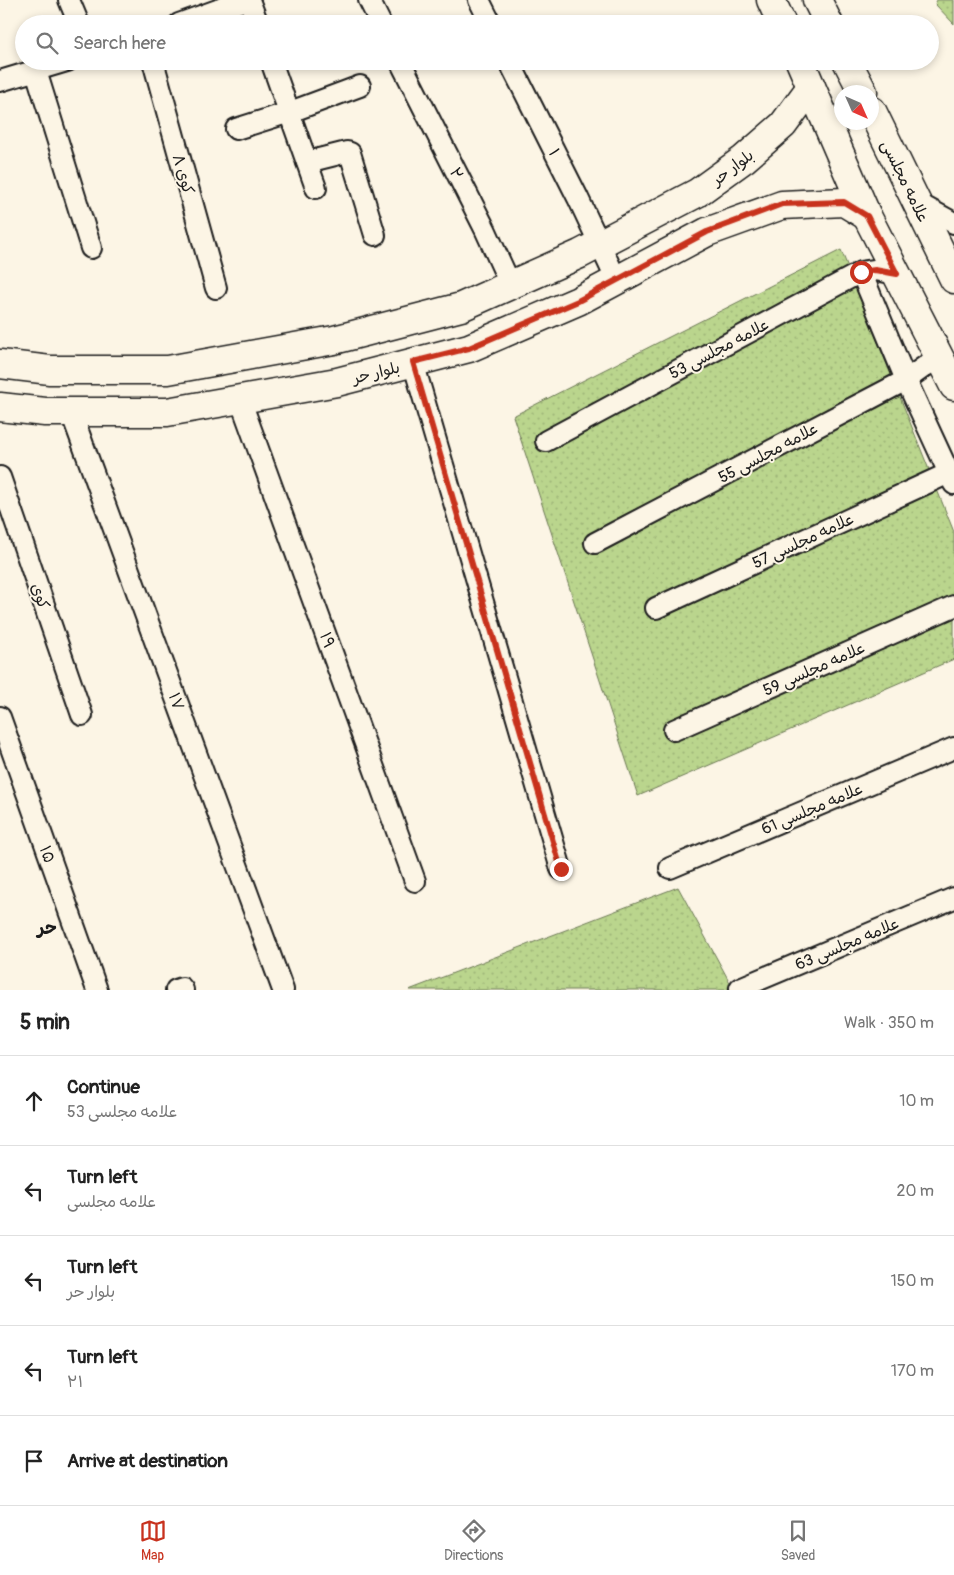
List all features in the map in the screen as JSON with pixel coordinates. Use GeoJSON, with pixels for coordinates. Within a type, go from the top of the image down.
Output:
{"type":"FeatureCollection","features":[{"type":"Feature","properties":{"kind":"main road"},"geometry":{"type":"LineString","coordinates":[[771,0],[778,15]]}},
{"type":"Feature","properties":{"kind":"main road"},"geometry":{"type":"LineString","coordinates":[[817,0],[824,15]]}},
{"type":"Feature","properties":{"kind":"main road"},"geometry":{"type":"LineString","coordinates":[[804,70],[867,216],[954,386]]}},
{"type":"Feature","properties":{"kind":"main road"},"geometry":{"type":"LineString","coordinates":[[852,70],[859,85]]}},
{"type":"Feature","properties":{"kind":"main road","name":"بلوار حر"},"geometry":{"type":"LineString","coordinates":[[0,364],[50,370],[168,370],[334,340],[462,307],[599,244],[697,193],[744,159],[783,125],[811,87]]}},
{"type":"Feature","properties":{"kind":"main road","name":"علامه مجلسی"},"geometry":{"type":"LineString","coordinates":[[879,125],[954,279]]}},
{"type":"Feature","properties":{"kind":"main road","name":"بلوار حر"},"geometry":{"type":"LineString","coordinates":[[0,407],[45,412],[168,412],[337,382],[469,348],[578,301],[707,232],[782,204],[844,202],[867,216]]}},
{"type":"Feature","properties":{"kind":"street"},"geometry":{"type":"LineString","coordinates":[[69,0],[75,15]]}},
{"type":"Feature","properties":{"kind":"street"},"geometry":{"type":"LineString","coordinates":[[204,15],[247,0],[254,15]]}},
{"type":"Feature","properties":{"kind":"street"},"geometry":{"type":"LineString","coordinates":[[369,0],[376,15]]}},
{"type":"Feature","properties":{"kind":"street"},"geometry":{"type":"LineString","coordinates":[[479,0],[486,15]]}},
{"type":"Feature","properties":{"kind":"street"},"geometry":{"type":"LineString","coordinates":[[0,81],[39,70]]}},
{"type":"Feature","properties":{"kind":"street","name":"کوی ۸"},"geometry":{"type":"LineString","coordinates":[[155,70],[216,288]]}},
{"type":"Feature","properties":{"kind":"street"},"geometry":{"type":"LineString","coordinates":[[274,70],[316,188]]}},
{"type":"Feature","properties":{"kind":"street","name":"۲"},"geometry":{"type":"LineString","coordinates":[[405,70],[486,228],[511,286]]}},
{"type":"Feature","properties":{"kind":"street","name":"۱"},"geometry":{"type":"LineString","coordinates":[[514,70],[617,281]]}},
{"type":"Feature","properties":{"kind":"street"},"geometry":{"type":"LineString","coordinates":[[36,71],[91,248]]}},
{"type":"Feature","properties":{"kind":"street"},"geometry":{"type":"LineString","coordinates":[[236,129],[290,112],[360,86]]}},
{"type":"Feature","properties":{"kind":"street"},"geometry":{"type":"LineString","coordinates":[[307,162],[347,152],[350,153],[375,235]]}},
{"type":"Feature","properties":{"kind":"street"},"geometry":{"type":"LineString","coordinates":[[916,202],[954,222]]}},
{"type":"Feature","properties":{"kind":"street","name":"علامه مجلسی 53"},"geometry":{"type":"LineString","coordinates":[[546,441],[861,272],[875,270],[897,274]]}},
{"type":"Feature","properties":{"kind":"street"},"geometry":{"type":"LineString","coordinates":[[861,272],[906,380],[952,478]]}},
{"type":"Feature","properties":{"kind":"street","name":"علامه مجلسی 55"},"geometry":{"type":"LineString","coordinates":[[595,543],[906,380],[938,357]]}},
{"type":"Feature","properties":{"kind":"street"},"geometry":{"type":"LineString","coordinates":[[413,362],[561,869]]}},
{"type":"Feature","properties":{"kind":"street","name":"۱۹"},"geometry":{"type":"LineString","coordinates":[[240,399],[415,881]]}},
{"type":"Feature","properties":{"kind":"street","name":"۱۷"},"geometry":{"type":"LineString","coordinates":[[71,412],[283,990]]}},
{"type":"Feature","properties":{"kind":"street","name":"کوی"},"geometry":{"type":"LineString","coordinates":[[0,477],[82,715]]}},
{"type":"Feature","properties":{"kind":"street","name":"علامه مجلسی 57"},"geometry":{"type":"LineString","coordinates":[[656,608],[952,478]]}},
{"type":"Feature","properties":{"kind":"street","name":"علامه مجلسی 59"},"geometry":{"type":"LineString","coordinates":[[674,730],[954,606]]}},
{"type":"Feature","properties":{"kind":"street","name":"۱۵"},"geometry":{"type":"LineString","coordinates":[[0,717],[97,990]]}},
{"type":"Feature","properties":{"kind":"street","name":"علامه مجلسی 61"},"geometry":{"type":"LineString","coordinates":[[670,868],[954,748]]}},
{"type":"Feature","properties":{"kind":"street","name":"علامه مجلسی 63"},"geometry":{"type":"LineString","coordinates":[[740,988],[954,898]]}},
{"type":"Feature","properties":{"kind":"street"},"geometry":{"type":"LineString","coordinates":[[176,990],[182,988],[183,990]]}},
{"type":"Feature","properties":{"kind":"green space"},"geometry":{"type":"Polygon","coordinates":[[[937,0],[954,0],[954,24],[935,4],[937,0]]]}},
{"type":"Feature","properties":{"kind":"green space"},"geometry":{"type":"Polygon","coordinates":[[[841,250],[954,532],[954,659],[638,796],[513,416],[841,250]]]}},
{"type":"Feature","properties":{"kind":"green space"},"geometry":{"type":"Polygon","coordinates":[[[678,887],[734,990],[409,990],[678,887]]]}},
{"type":"Feature","properties":{"kind":"district","name":"حر"},"geometry":{"type":"Point","coordinates":[47,928]}},
{"type":"Feature","properties":{"kind":"route"},"geometry":{"type":"LineString","coordinates":[[561,869],[413,362],[469,348],[578,301],[707,232],[782,204],[844,202],[867,216],[897,274],[875,270],[861,272]]}}]}
